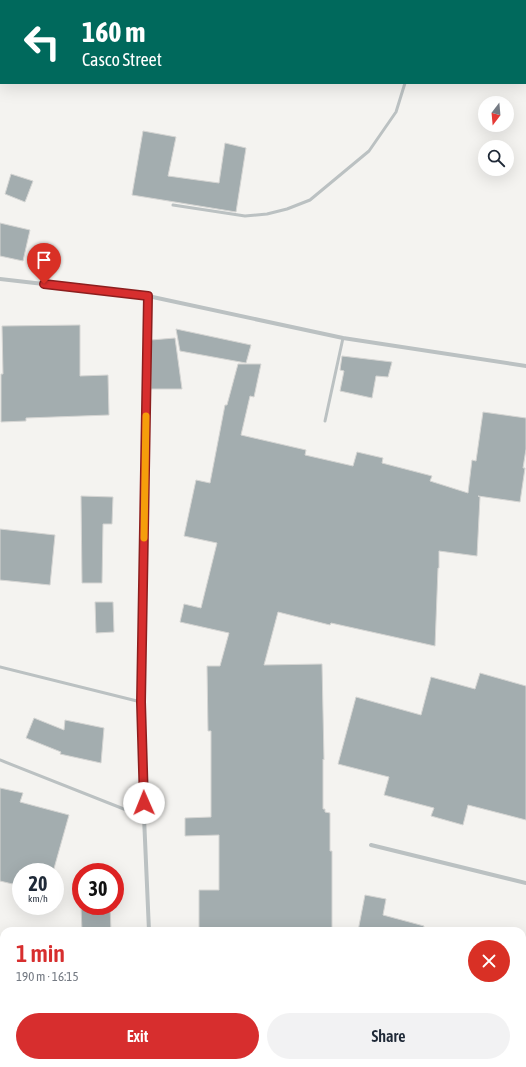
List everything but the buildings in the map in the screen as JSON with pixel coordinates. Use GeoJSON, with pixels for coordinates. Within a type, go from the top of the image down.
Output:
{"type":"FeatureCollection","features":[{"type":"Feature","properties":{"kind":"street"},"geometry":{"type":"LineString","coordinates":[[0,279],[148,296],[343,338],[526,366]]}},
{"type":"Feature","properties":{"kind":"street"},"geometry":{"type":"LineString","coordinates":[[148,296],[141,702],[149,927]]}},
{"type":"Feature","properties":{"kind":"street"},"geometry":{"type":"LineString","coordinates":[[371,845],[526,884]]}},
{"type":"Feature","properties":{"kind":"lane"},"geometry":{"type":"LineString","coordinates":[[173,205],[244,216],[267,214],[287,209],[310,200],[369,151],[396,112],[405,84]]}},
{"type":"Feature","properties":{"kind":"lane"},"geometry":{"type":"LineString","coordinates":[[325,420],[343,338]]}},
{"type":"Feature","properties":{"kind":"lane"},"geometry":{"type":"LineString","coordinates":[[0,667],[141,702]]}},
{"type":"Feature","properties":{"kind":"lane"},"geometry":{"type":"LineString","coordinates":[[0,760],[144,817]]}},
{"type":"Feature","properties":{"kind":"slow traffic"},"geometry":{"type":"LineString","coordinates":[[144,538],[146,416]]}},
{"type":"Feature","properties":{"kind":"route"},"geometry":{"type":"LineString","coordinates":[[44,284],[148,296],[141,702],[144,803]]}}]}
